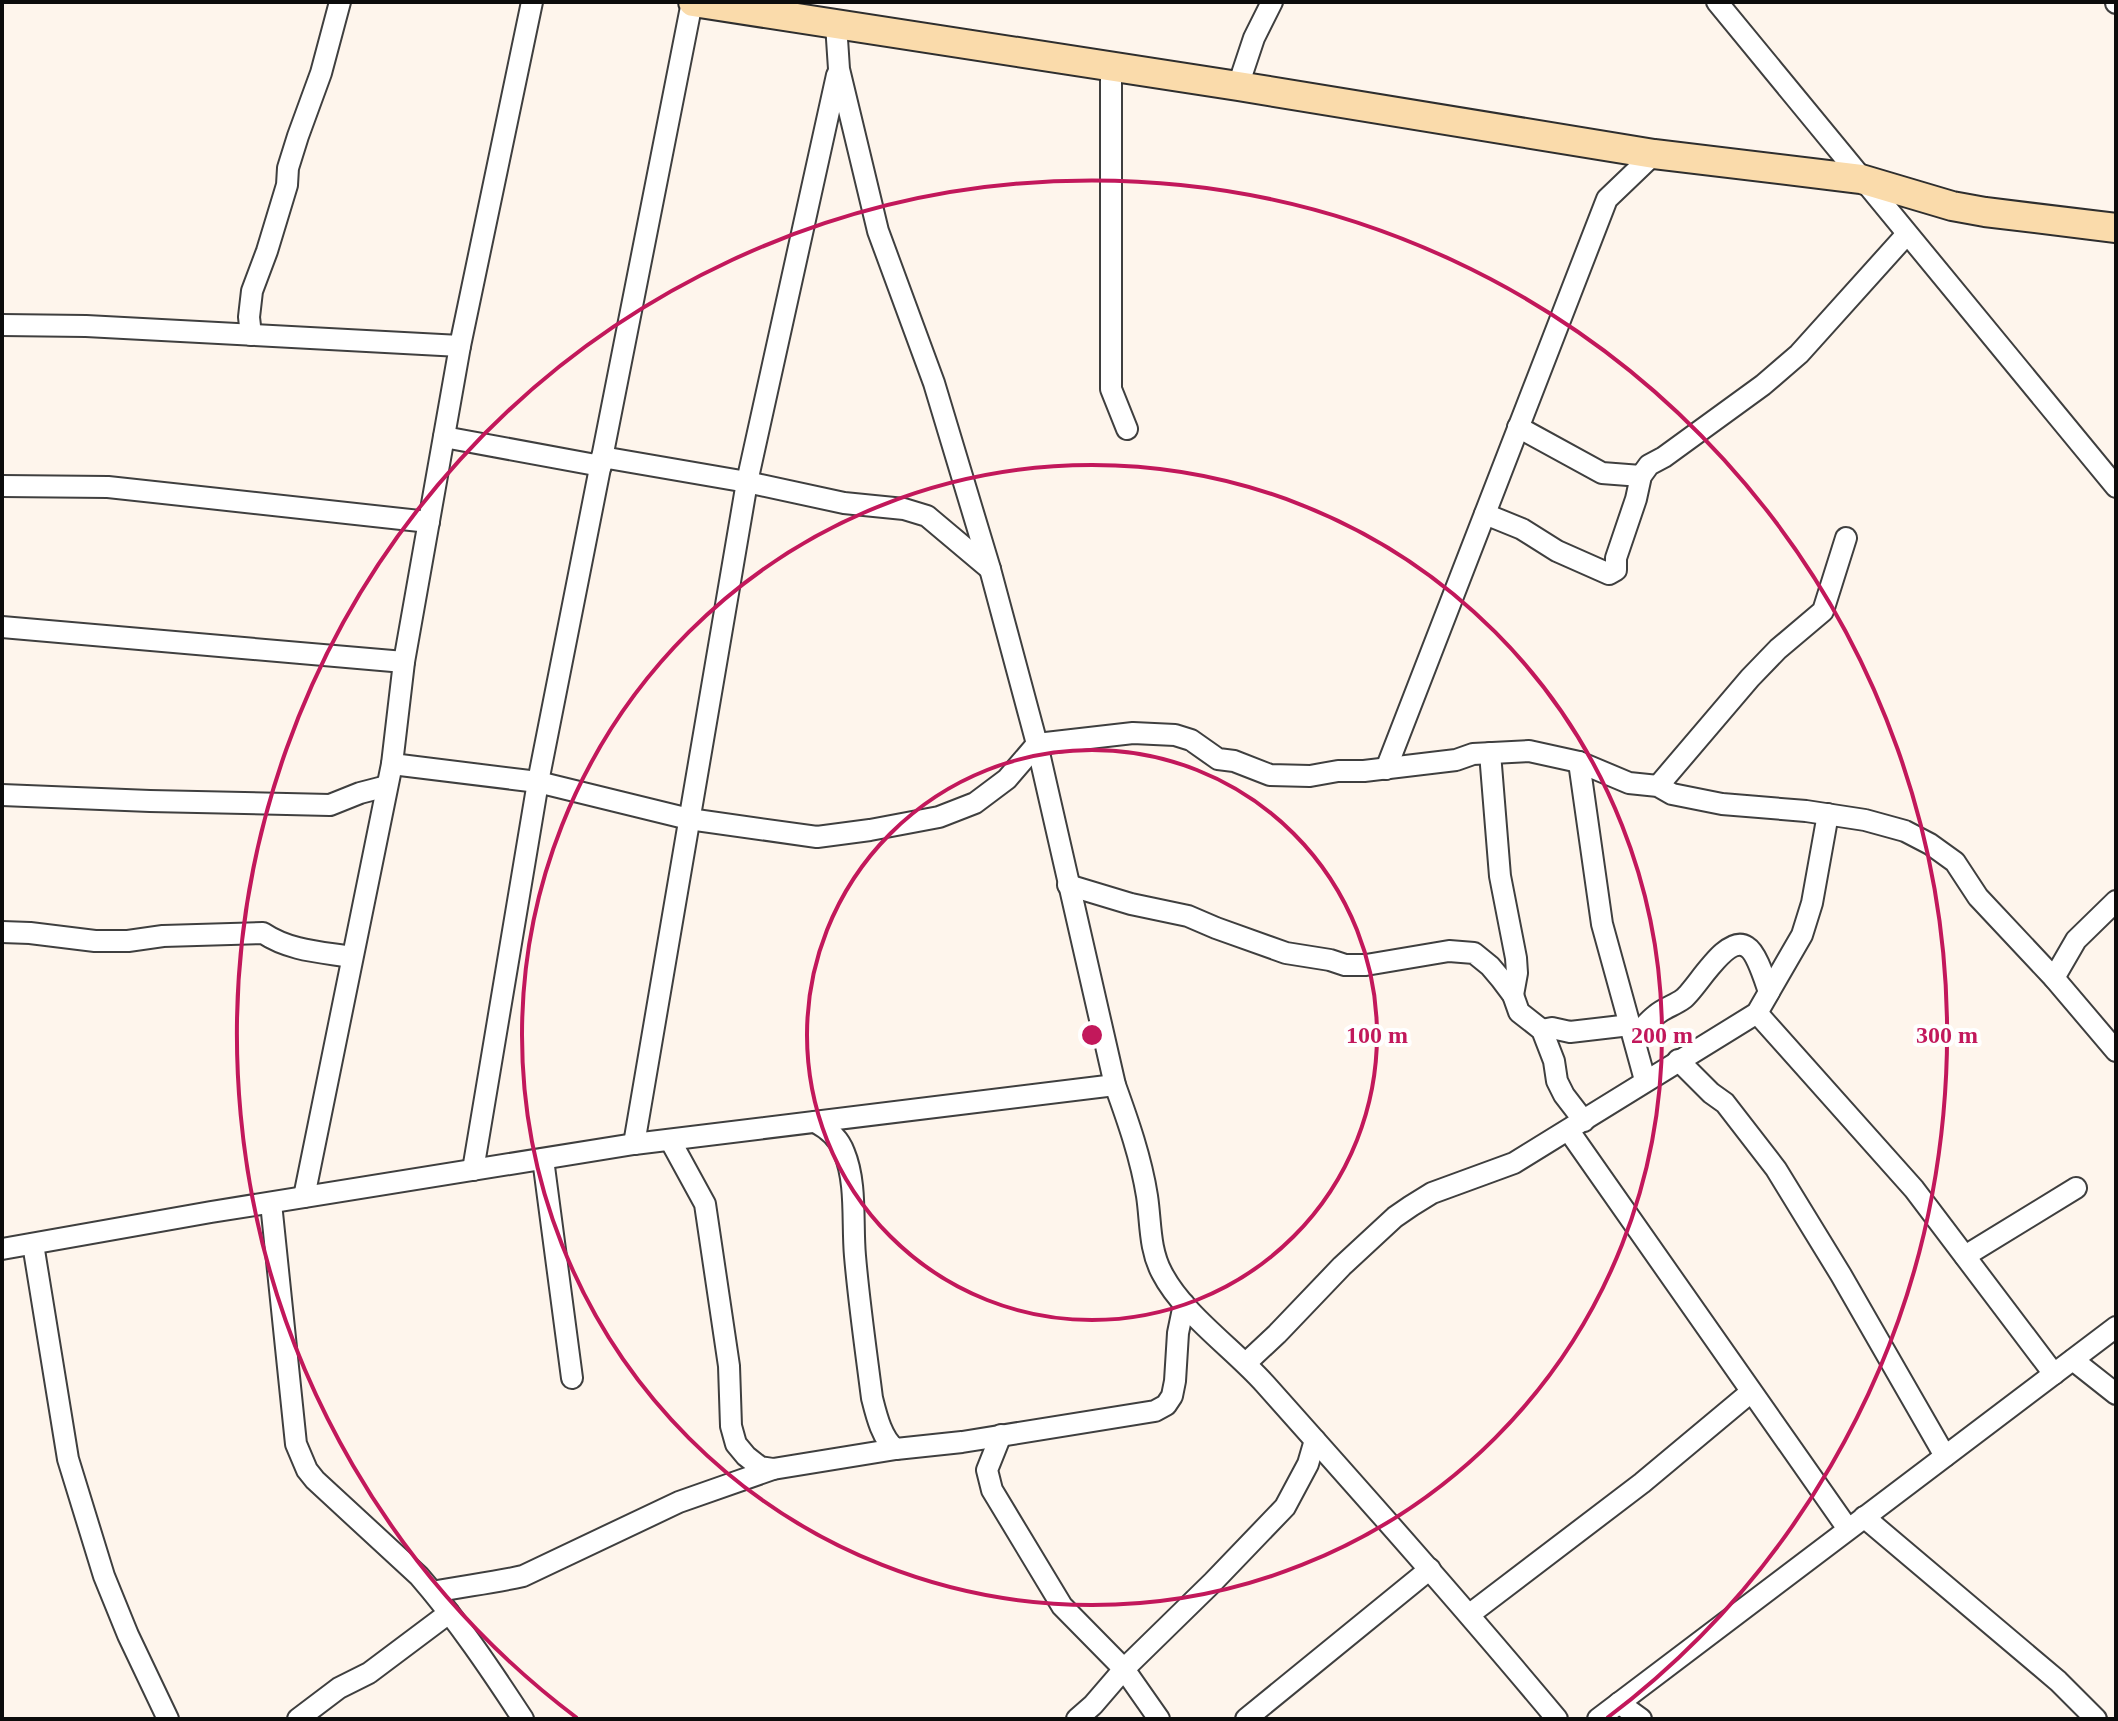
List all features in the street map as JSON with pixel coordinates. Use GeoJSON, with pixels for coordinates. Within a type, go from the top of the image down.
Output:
{"type":"FeatureCollection","features":[{"type":"Feature","properties":{"kind":"street"},"geometry":{"type":"LineString","coordinates":[[251,335],[249,317],[252,291],[280,210],[288,168],[321,73],[340,2]]}},
{"type":"Feature","properties":{"kind":"street"},"geometry":{"type":"LineString","coordinates":[[304,1197],[392,764],[404,662],[460,346],[532,2]]}},
{"type":"Feature","properties":{"kind":"street"},"geometry":{"type":"LineString","coordinates":[[473,1170],[538,782],[692,2],[825,15],[1111,66],[1654,154],[1861,179],[1952,206],[2116,228]]}},
{"type":"Feature","properties":{"kind":"street"},"geometry":{"type":"LineString","coordinates":[[1238,86],[1254,38],[1272,2]]}},
{"type":"Feature","properties":{"kind":"street"},"geometry":{"type":"LineString","coordinates":[[1717,2],[2116,487]]}},
{"type":"Feature","properties":{"kind":"street"},"geometry":{"type":"LineString","coordinates":[[825,15],[878,231],[934,383],[990,569],[1037,744],[1115,1085],[1134,1139],[1147,1195],[1152,1243],[1161,1273],[1184,1304],[1246,1363],[1470,1614],[1557,1719]]}},
{"type":"Feature","properties":{"kind":"street"},"geometry":{"type":"LineString","coordinates":[[1111,66],[1111,389],[1127,429]]}},
{"type":"Feature","properties":{"kind":"street"},"geometry":{"type":"LineString","coordinates":[[634,1144],[747,482],[839,69]]}},
{"type":"Feature","properties":{"kind":"street"},"geometry":{"type":"LineString","coordinates":[[1386,769],[1607,199],[1654,154]]}},
{"type":"Feature","properties":{"kind":"street"},"geometry":{"type":"LineString","coordinates":[[1485,514],[1522,529],[1557,551],[1609,574],[1616,570],[1616,558],[1641,476],[1649,465],[1763,385],[1799,354],[1907,234]]}},
{"type":"Feature","properties":{"kind":"street"},"geometry":{"type":"LineString","coordinates":[[2,325],[86,326],[460,346]]}},
{"type":"Feature","properties":{"kind":"street"},"geometry":{"type":"LineString","coordinates":[[1518,427],[1602,473],[1641,476]]}},
{"type":"Feature","properties":{"kind":"street"},"geometry":{"type":"LineString","coordinates":[[444,437],[747,482],[844,503],[904,509],[927,516],[990,569]]}},
{"type":"Feature","properties":{"kind":"street"},"geometry":{"type":"LineString","coordinates":[[2,486],[108,487],[429,522]]}},
{"type":"Feature","properties":{"kind":"street"},"geometry":{"type":"LineString","coordinates":[[1658,786],[1750,678],[1778,649],[1823,611],[1846,538]]}},
{"type":"Feature","properties":{"kind":"street"},"geometry":{"type":"LineString","coordinates":[[2,627],[404,662]]}},
{"type":"Feature","properties":{"kind":"street"},"geometry":{"type":"LineString","coordinates":[[392,764],[538,782],[689,819],[817,837],[939,817],[975,803],[1007,779],[1037,744],[1133,733],[1175,735],[1191,740],[1218,759],[1234,761],[1270,775],[1310,776],[1456,760],[1473,754],[1529,751],[1579,762],[1629,783],[1658,786],[1672,794],[1722,804],[1828,814],[1905,831],[1955,862],[1978,897],[2054,978],[2116,1051]]}},
{"type":"Feature","properties":{"kind":"street"},"geometry":{"type":"LineString","coordinates":[[1490,753],[1500,876],[1516,958],[1513,995]]}},
{"type":"Feature","properties":{"kind":"street"},"geometry":{"type":"LineString","coordinates":[[1579,762],[1602,924],[1645,1080]]}},
{"type":"Feature","properties":{"kind":"street"},"geometry":{"type":"LineString","coordinates":[[2,795],[330,805],[387,786]]}},
{"type":"Feature","properties":{"kind":"street"},"geometry":{"type":"LineString","coordinates":[[1246,1363],[1342,1266],[1403,1211],[1432,1193],[1514,1163],[1757,1013],[1802,935],[1812,903],[1828,814]]}},
{"type":"Feature","properties":{"kind":"street"},"geometry":{"type":"LineString","coordinates":[[1068,885],[1131,904],[1188,916],[1286,953],[1345,965],[1366,965],[1449,951],[1474,953],[1490,966],[1513,995],[1519,1012],[1542,1030],[1554,1061],[1557,1081],[1576,1126],[1751,1392],[1856,1523],[2058,1681],[2096,1719]]}},
{"type":"Feature","properties":{"kind":"street"},"geometry":{"type":"LineString","coordinates":[[2054,978],[2076,940],[2116,901]]}},
{"type":"Feature","properties":{"kind":"street"},"geometry":{"type":"LineString","coordinates":[[2,932],[95,941],[263,933],[276,942],[292,947],[352,957]]}},
{"type":"Feature","properties":{"kind":"street"},"geometry":{"type":"LineString","coordinates":[[1542,1030],[1632,1031],[1685,999],[1721,955],[1734,946],[1748,948],[1769,992]]}},
{"type":"Feature","properties":{"kind":"street"},"geometry":{"type":"LineString","coordinates":[[1757,1013],[1914,1189],[2054,1374]]}},
{"type":"Feature","properties":{"kind":"street"},"geometry":{"type":"LineString","coordinates":[[1678,1060],[1725,1103],[1776,1169],[1836,1266],[1945,1456]]}},
{"type":"Feature","properties":{"kind":"street"},"geometry":{"type":"LineString","coordinates":[[2,1249],[634,1144],[1115,1085]]}},
{"type":"Feature","properties":{"kind":"street"},"geometry":{"type":"LineString","coordinates":[[815,1122],[835,1136],[846,1159],[872,1398],[891,1447],[896,1449]]}},
{"type":"Feature","properties":{"kind":"street"},"geometry":{"type":"LineString","coordinates":[[670,1140],[705,1204],[729,1366],[731,1426],[736,1444],[760,1467],[773,1469]]}},
{"type":"Feature","properties":{"kind":"street"},"geometry":{"type":"LineString","coordinates":[[543,1159],[572,1378]]}},
{"type":"Feature","properties":{"kind":"street"},"geometry":{"type":"LineString","coordinates":[[1965,1256],[2076,1188]]}},
{"type":"Feature","properties":{"kind":"street"},"geometry":{"type":"LineString","coordinates":[[271,1203],[296,1444],[302,1460],[315,1480],[433,1592],[482,1655],[523,1719]]}},
{"type":"Feature","properties":{"kind":"street"},"geometry":{"type":"LineString","coordinates":[[33,1244],[68,1459],[104,1576],[168,1719]]}},
{"type":"Feature","properties":{"kind":"street"},"geometry":{"type":"LineString","coordinates":[[433,1592],[523,1576],[679,1502],[773,1469],[1155,1411],[1166,1405],[1172,1396],[1184,1304]]}},
{"type":"Feature","properties":{"kind":"street"},"geometry":{"type":"LineString","coordinates":[[1598,1719],[2116,1327]]}},
{"type":"Feature","properties":{"kind":"street"},"geometry":{"type":"LineString","coordinates":[[2073,1360],[2116,1394]]}},
{"type":"Feature","properties":{"kind":"street"},"geometry":{"type":"LineString","coordinates":[[1470,1614],[1642,1483],[1751,1392]]}},
{"type":"Feature","properties":{"kind":"street"},"geometry":{"type":"LineString","coordinates":[[987,1470],[1001,1435]]}},
{"type":"Feature","properties":{"kind":"street"},"geometry":{"type":"LineString","coordinates":[[1077,1719],[1285,1507],[1308,1464],[1315,1440]]}},
{"type":"Feature","properties":{"kind":"street"},"geometry":{"type":"LineString","coordinates":[[962,1442],[987,1470],[992,1490],[1062,1606],[1124,1669],[1159,1719]]}},
{"type":"Feature","properties":{"kind":"street"},"geometry":{"type":"LineString","coordinates":[[1246,1719],[1430,1569]]}},
{"type":"Feature","properties":{"kind":"street"},"geometry":{"type":"LineString","coordinates":[[298,1719],[339,1688],[369,1673],[449,1613]]}},
{"type":"Feature","properties":{"kind":"street"},"geometry":{"type":"LineString","coordinates":[[1619,1703],[1641,1719]]}}]}
